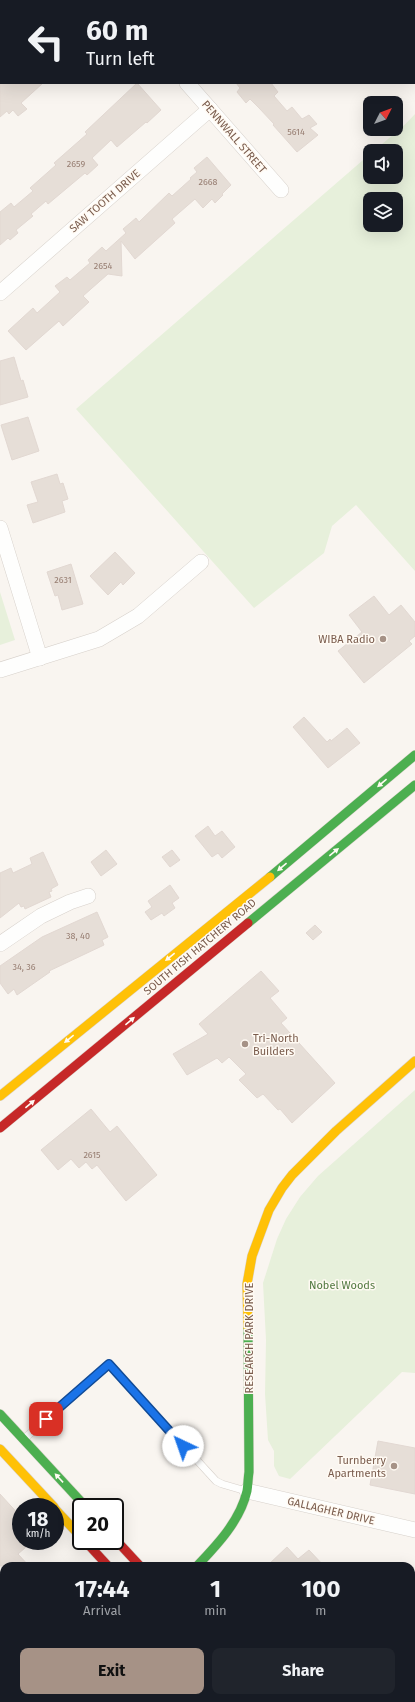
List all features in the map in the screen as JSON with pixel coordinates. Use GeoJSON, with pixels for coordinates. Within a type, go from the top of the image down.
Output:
{"type":"FeatureCollection","features":[{"type":"Feature","properties":{"kind":"main road","name":"SOUTH FISH HATCHERY ROAD"},"geometry":{"type":"LineString","coordinates":[[0,1096],[276,872],[415,755]]}},
{"type":"Feature","properties":{"kind":"main road","name":"SOUTH FISH HATCHERY ROAD"},"geometry":{"type":"LineString","coordinates":[[0,1128],[415,785]]}},
{"type":"Feature","properties":{"kind":"main road","name":"RESEARCH PARK DRIVE"},"geometry":{"type":"LineString","coordinates":[[201,1562],[222,1540],[240,1509],[247,1491],[249,1472],[249,1402],[247,1284],[252,1256],[269,1210],[282,1188],[292,1175],[336,1131],[415,1062]]}},
{"type":"Feature","properties":{"kind":"main road"},"geometry":{"type":"LineString","coordinates":[[0,1414],[78,1498]]}},
{"type":"Feature","properties":{"kind":"main road"},"geometry":{"type":"LineString","coordinates":[[0,1449],[45,1498]]}},
{"type":"Feature","properties":{"kind":"main road"},"geometry":{"type":"LineString","coordinates":[[64,1519],[72,1527]]}},
{"type":"Feature","properties":{"kind":"main road"},"geometry":{"type":"LineString","coordinates":[[124,1549],[136,1562]]}},
{"type":"Feature","properties":{"kind":"main road"},"geometry":{"type":"LineString","coordinates":[[93,1550],[104,1562]]}},
{"type":"Feature","properties":{"kind":"street","name":"PENNWALL STREET"},"geometry":{"type":"LineString","coordinates":[[188,84],[281,190]]}},
{"type":"Feature","properties":{"kind":"street","name":"SAW TOOTH DRIVE"},"geometry":{"type":"LineString","coordinates":[[0,294],[210,109]]}},
{"type":"Feature","properties":{"kind":"street"},"geometry":{"type":"LineString","coordinates":[[0,528],[40,658]]}},
{"type":"Feature","properties":{"kind":"street"},"geometry":{"type":"LineString","coordinates":[[0,670],[99,639],[138,616],[201,562]]}},
{"type":"Feature","properties":{"kind":"street"},"geometry":{"type":"LineString","coordinates":[[0,944],[41,916],[88,896]]}},
{"type":"Feature","properties":{"kind":"street","name":"GALLAGHER DRIVE"},"geometry":{"type":"LineString","coordinates":[[247,1491],[415,1530]]}},
{"type":"Feature","properties":{"kind":"lane"},"geometry":{"type":"LineString","coordinates":[[23,1439],[109,1364],[216,1481],[247,1491]]}},
{"type":"Feature","properties":{"kind":"green space"},"geometry":{"type":"Polygon","coordinates":[[[415,114],[415,571],[356,505],[332,526],[324,553],[254,608],[76,409],[363,160],[363,184],[403,184],[403,144],[382,144],[392,136],[403,136],[403,126],[415,114]]]}},
{"type":"Feature","properties":{"kind":"green space"},"geometry":{"type":"Polygon","coordinates":[[[0,592],[15,640],[0,645],[0,592]]]}},
{"type":"Feature","properties":{"kind":"green space","name":"Nobel Woods"},"geometry":{"type":"Polygon","coordinates":[[[415,1090],[415,1373],[402,1372],[290,1479],[279,1476],[274,1466],[274,1451],[268,1440],[265,1394],[266,1340],[263,1283],[277,1239],[286,1219],[300,1197],[318,1176],[415,1090]]]}},
{"type":"Feature","properties":{"kind":"building"},"geometry":{"type":"Polygon","coordinates":[[[0,84],[42,84],[21,103],[27,109],[18,116],[13,110],[9,114],[7,111],[0,117],[0,84]]]}},
{"type":"Feature","properties":{"kind":"building"},"geometry":{"type":"Polygon","coordinates":[[[136,84],[138,84],[161,110],[117,147],[111,140],[92,158],[98,165],[87,175],[85,173],[48,204],[46,201],[31,214],[33,216],[16,230],[18,233],[10,240],[8,238],[0,245],[0,212],[11,203],[14,207],[33,191],[30,188],[56,165],[54,163],[87,134],[85,132],[136,84]]]}},
{"type":"Feature","properties":{"kind":"building"},"geometry":{"type":"Polygon","coordinates":[[[237,84],[272,84],[278,92],[274,96],[287,111],[292,107],[302,119],[309,115],[317,124],[310,128],[318,135],[297,152],[273,125],[274,124],[250,99],[246,103],[237,92],[240,88],[237,84]]]}},
{"type":"Feature","properties":{"kind":"building"},"geometry":{"type":"Polygon","coordinates":[[[207,157],[231,185],[222,194],[223,195],[215,203],[212,199],[203,208],[195,199],[172,219],[175,223],[135,259],[121,241],[122,276],[108,274],[83,296],[89,302],[63,326],[59,321],[26,350],[8,331],[33,308],[37,313],[60,292],[55,286],[67,277],[70,280],[90,263],[88,260],[102,247],[106,251],[126,233],[123,229],[136,218],[139,222],[169,193],[172,196],[191,179],[190,178],[197,172],[194,168],[207,157]]]}},
{"type":"Feature","properties":{"kind":"building"},"geometry":{"type":"Polygon","coordinates":[[[14,357],[21,381],[23,380],[28,397],[0,405],[0,361],[14,357]]]}},
{"type":"Feature","properties":{"kind":"building"},"geometry":{"type":"Polygon","coordinates":[[[28,417],[39,451],[12,460],[1,425],[28,417]]]}},
{"type":"Feature","properties":{"kind":"building"},"geometry":{"type":"Polygon","coordinates":[[[57,474],[60,484],[63,483],[68,499],[62,501],[65,512],[33,523],[27,505],[38,502],[31,482],[57,474]]]}},
{"type":"Feature","properties":{"kind":"building"},"geometry":{"type":"Polygon","coordinates":[[[115,552],[135,573],[123,585],[121,582],[108,595],[90,576],[115,552]]]}},
{"type":"Feature","properties":{"kind":"building"},"geometry":{"type":"Polygon","coordinates":[[[71,564],[83,604],[62,610],[58,595],[55,596],[47,572],[71,564]]]}},
{"type":"Feature","properties":{"kind":"building","name":"WIBA Radio"},"geometry":{"type":"Polygon","coordinates":[[[374,596],[389,615],[401,605],[415,622],[415,636],[409,641],[412,644],[364,683],[338,651],[362,632],[349,615],[374,596]]]}},
{"type":"Feature","properties":{"kind":"building"},"geometry":{"type":"Polygon","coordinates":[[[304,717],[327,742],[330,739],[331,741],[347,728],[360,743],[328,768],[293,727],[304,717]]]}},
{"type":"Feature","properties":{"kind":"building"},"geometry":{"type":"Polygon","coordinates":[[[208,826],[215,836],[222,831],[235,847],[222,858],[218,853],[212,857],[195,836],[208,826]]]}},
{"type":"Feature","properties":{"kind":"building"},"geometry":{"type":"Polygon","coordinates":[[[106,850],[117,864],[101,876],[91,862],[106,850]]]}},
{"type":"Feature","properties":{"kind":"building"},"geometry":{"type":"Polygon","coordinates":[[[172,850],[180,860],[170,867],[162,857],[172,850]]]}},
{"type":"Feature","properties":{"kind":"building"},"geometry":{"type":"Polygon","coordinates":[[[43,852],[58,885],[49,892],[51,897],[25,909],[24,906],[21,907],[19,903],[0,918],[0,873],[11,868],[13,873],[32,864],[30,858],[43,852]]]}},
{"type":"Feature","properties":{"kind":"building"},"geometry":{"type":"Polygon","coordinates":[[[170,885],[179,898],[172,903],[175,908],[164,916],[162,913],[151,920],[145,912],[152,907],[148,901],[170,885]]]}},
{"type":"Feature","properties":{"kind":"building"},"geometry":{"type":"Polygon","coordinates":[[[97,912],[108,937],[102,940],[104,945],[49,971],[50,972],[17,995],[14,989],[8,994],[0,983],[0,966],[42,937],[97,912]]]}},
{"type":"Feature","properties":{"kind":"building"},"geometry":{"type":"Polygon","coordinates":[[[315,925],[322,932],[313,940],[306,933],[315,925]]]}},
{"type":"Feature","properties":{"kind":"building","name":"Tri-North Builders"},"geometry":{"type":"Polygon","coordinates":[[[261,971],[279,991],[270,998],[287,1018],[281,1023],[335,1083],[292,1123],[280,1109],[278,1110],[263,1094],[257,1098],[239,1080],[246,1074],[229,1057],[222,1063],[217,1058],[187,1075],[173,1054],[208,1034],[199,1024],[261,971]]]}},
{"type":"Feature","properties":{"kind":"building"},"geometry":{"type":"Polygon","coordinates":[[[91,1109],[110,1132],[117,1126],[157,1175],[126,1201],[97,1165],[92,1169],[86,1162],[79,1168],[71,1159],[58,1170],[41,1150],[91,1109]]]}},
{"type":"Feature","properties":{"kind":"building","name":"Turnberry Apartments"},"geometry":{"type":"Polygon","coordinates":[[[378,1441],[415,1448],[415,1494],[370,1485],[378,1441]]]}},
{"type":"Feature","properties":{"kind":"building"},"geometry":{"type":"Polygon","coordinates":[[[0,1494],[12,1507],[12,1550],[23,1550],[18,1554],[25,1562],[0,1562],[0,1494]]]}},
{"type":"Feature","properties":{"kind":"building"},"geometry":{"type":"Polygon","coordinates":[[[287,1547],[298,1559],[309,1550],[320,1562],[271,1562],[287,1547]]]}},
{"type":"Feature","properties":{"kind":"traffic: fast"},"geometry":{"type":"LineString","coordinates":[[270,877],[415,755]]}},
{"type":"Feature","properties":{"kind":"traffic: fast"},"geometry":{"type":"LineString","coordinates":[[248,923],[415,785]]}},
{"type":"Feature","properties":{"kind":"traffic: fast"},"geometry":{"type":"LineString","coordinates":[[201,1562],[227,1532],[244,1502],[247,1491],[249,1472],[248,1328]]}},
{"type":"Feature","properties":{"kind":"traffic: fast"},"geometry":{"type":"LineString","coordinates":[[0,1414],[78,1498]]}},
{"type":"Feature","properties":{"kind":"traffic: slow"},"geometry":{"type":"LineString","coordinates":[[0,1096],[270,877]]}},
{"type":"Feature","properties":{"kind":"traffic: slow"},"geometry":{"type":"LineString","coordinates":[[248,1328],[247,1284],[252,1256],[269,1210],[282,1188],[292,1175],[336,1131],[415,1061]]}},
{"type":"Feature","properties":{"kind":"traffic: slow"},"geometry":{"type":"LineString","coordinates":[[0,1449],[46,1498]]}},
{"type":"Feature","properties":{"kind":"traffic: slow"},"geometry":{"type":"LineString","coordinates":[[64,1519],[72,1527]]}},
{"type":"Feature","properties":{"kind":"traffic: jam"},"geometry":{"type":"LineString","coordinates":[[0,1128],[248,923]]}},
{"type":"Feature","properties":{"kind":"traffic: jam"},"geometry":{"type":"LineString","coordinates":[[124,1549],[136,1562]]}},
{"type":"Feature","properties":{"kind":"traffic: jam"},"geometry":{"type":"LineString","coordinates":[[93,1550],[104,1562]]}},
{"type":"Feature","properties":{"kind":"place","name":"WIBA Radio"},"geometry":{"type":"Point","coordinates":[383,639]}},
{"type":"Feature","properties":{"kind":"place","name":"Tri-North Builders"},"geometry":{"type":"Point","coordinates":[245,1044]}},
{"type":"Feature","properties":{"kind":"place","name":"Turnberry Apartments"},"geometry":{"type":"Point","coordinates":[394,1466]}},
{"type":"Feature","properties":{"kind":"route"},"geometry":{"type":"LineString","coordinates":[[46,1419],[109,1364],[183,1446]]}}]}
